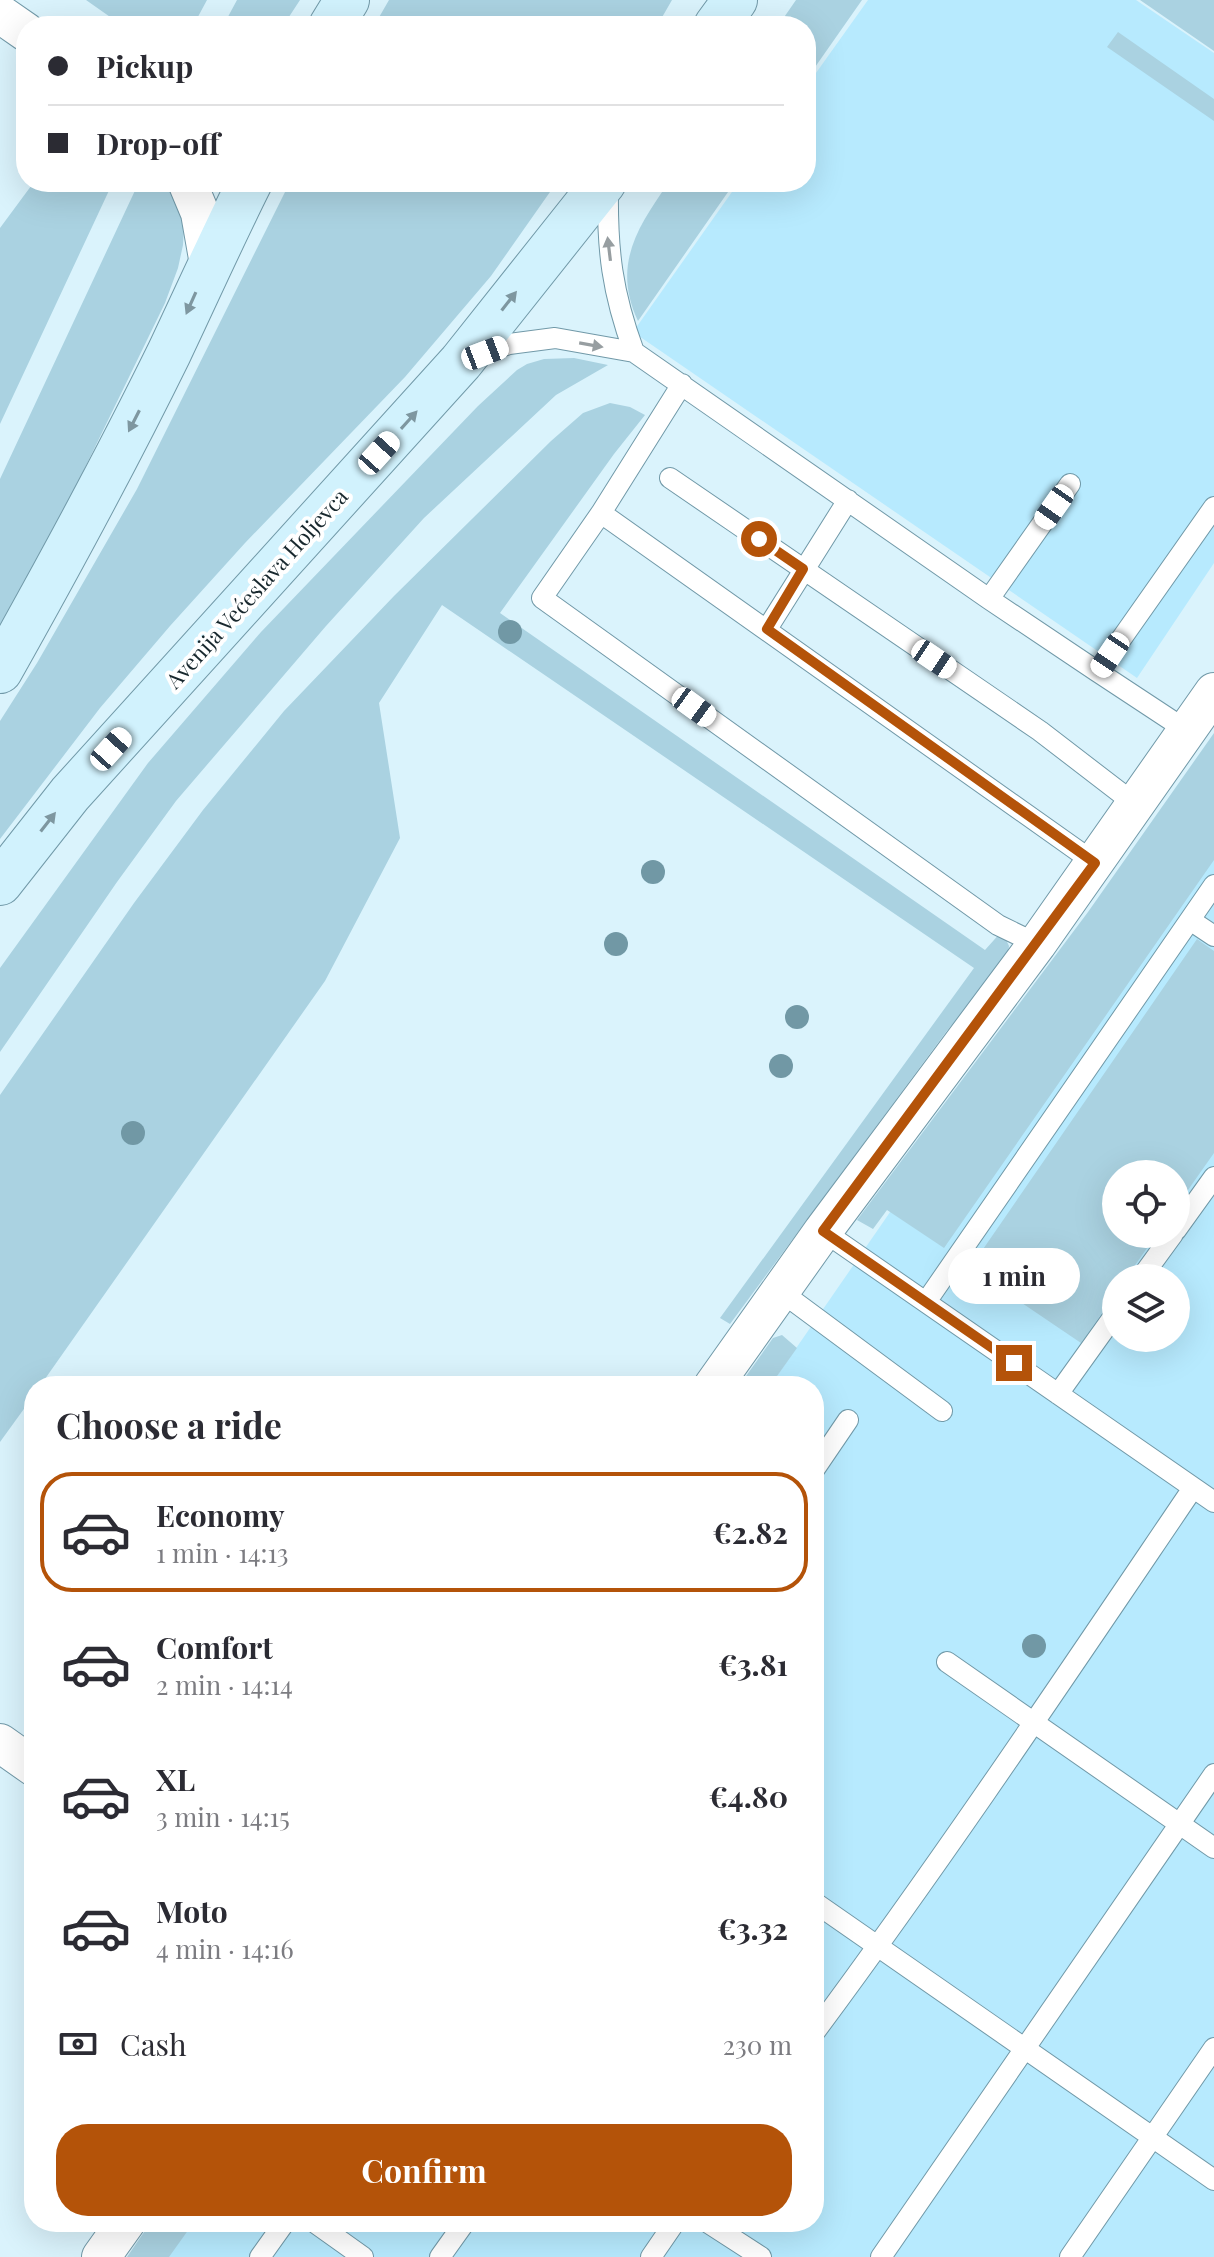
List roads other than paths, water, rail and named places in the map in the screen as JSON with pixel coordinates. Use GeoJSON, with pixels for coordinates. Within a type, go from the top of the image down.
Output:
{"type":"FeatureCollection","features":[{"type":"Feature","properties":{"kind":"main road"},"geometry":{"type":"LineString","coordinates":[[0,671],[73,543],[170,351],[245,192]]}},
{"type":"Feature","properties":{"kind":"main road","name":"Avenija Većeslava Holjevca"},"geometry":{"type":"LineString","coordinates":[[0,883],[70,794],[461,362],[598,192]]}},
{"type":"Feature","properties":{"kind":"street"},"geometry":{"type":"LineString","coordinates":[[191,192],[200,213],[209,264]]}},
{"type":"Feature","properties":{"kind":"street"},"geometry":{"type":"LineString","coordinates":[[720,1376],[823,1231],[1037,944],[1214,692]]}},
{"type":"Feature","properties":{"kind":"street"},"geometry":{"type":"LineString","coordinates":[[0,1743],[24,1760]]}},
{"type":"Feature","properties":{"kind":"street"},"geometry":{"type":"LineString","coordinates":[[101,2257],[119,2232]]}},
{"type":"Feature","properties":{"kind":"lane"},"geometry":{"type":"LineString","coordinates":[[606,192],[607,238],[614,288],[634,352]]}},
{"type":"Feature","properties":{"kind":"lane"},"geometry":{"type":"LineString","coordinates":[[461,362],[509,344],[555,338],[634,352],[989,599],[1186,730]]}},
{"type":"Feature","properties":{"kind":"lane"},"geometry":{"type":"LineString","coordinates":[[682,384],[601,513],[542,598],[998,925],[1037,944]]}},
{"type":"Feature","properties":{"kind":"lane"},"geometry":{"type":"LineString","coordinates":[[670,478],[1040,731],[1135,804]]}},
{"type":"Feature","properties":{"kind":"lane"},"geometry":{"type":"LineString","coordinates":[[989,599],[1070,484]]}},
{"type":"Feature","properties":{"kind":"lane"},"geometry":{"type":"LineString","coordinates":[[767,629],[848,500]]}},
{"type":"Feature","properties":{"kind":"lane"},"geometry":{"type":"LineString","coordinates":[[1098,672],[1214,507]]}},
{"type":"Feature","properties":{"kind":"lane"},"geometry":{"type":"LineString","coordinates":[[601,513],[1095,863]]}},
{"type":"Feature","properties":{"kind":"lane"},"geometry":{"type":"LineString","coordinates":[[926,1302],[1214,885]]}},
{"type":"Feature","properties":{"kind":"lane"},"geometry":{"type":"LineString","coordinates":[[1190,920],[1214,936]]}},
{"type":"Feature","properties":{"kind":"lane"},"geometry":{"type":"LineString","coordinates":[[1190,1210],[1214,1177]]}},
{"type":"Feature","properties":{"kind":"lane"},"geometry":{"type":"LineString","coordinates":[[823,1231],[1214,1502]]}},
{"type":"Feature","properties":{"kind":"lane"},"geometry":{"type":"LineString","coordinates":[[780,1291],[942,1411]]}},
{"type":"Feature","properties":{"kind":"lane"},"geometry":{"type":"LineString","coordinates":[[1058,1394],[1102,1333]]}},
{"type":"Feature","properties":{"kind":"lane"},"geometry":{"type":"LineString","coordinates":[[824,1455],[848,1420]]}},
{"type":"Feature","properties":{"kind":"lane"},"geometry":{"type":"LineString","coordinates":[[824,2020],[1034,1722],[1193,1488]]}},
{"type":"Feature","properties":{"kind":"lane"},"geometry":{"type":"LineString","coordinates":[[947,1662],[1214,1848]]}},
{"type":"Feature","properties":{"kind":"lane"},"geometry":{"type":"LineString","coordinates":[[881,2257],[1214,1774]]}},
{"type":"Feature","properties":{"kind":"lane"},"geometry":{"type":"LineString","coordinates":[[824,1909],[1214,2180]]}},
{"type":"Feature","properties":{"kind":"lane"},"geometry":{"type":"LineString","coordinates":[[1070,2257],[1214,2048]]}},
{"type":"Feature","properties":{"kind":"lane"},"geometry":{"type":"LineString","coordinates":[[260,2257],[278,2232]]}},
{"type":"Feature","properties":{"kind":"lane"},"geometry":{"type":"LineString","coordinates":[[328,2232],[363,2257]]}},
{"type":"Feature","properties":{"kind":"lane"},"geometry":{"type":"LineString","coordinates":[[440,2257],[458,2232]]}},
{"type":"Feature","properties":{"kind":"lane"},"geometry":{"type":"LineString","coordinates":[[651,2257],[668,2232]]}},
{"type":"Feature","properties":{"kind":"lane"},"geometry":{"type":"LineString","coordinates":[[722,2232],[761,2257]]}}]}
